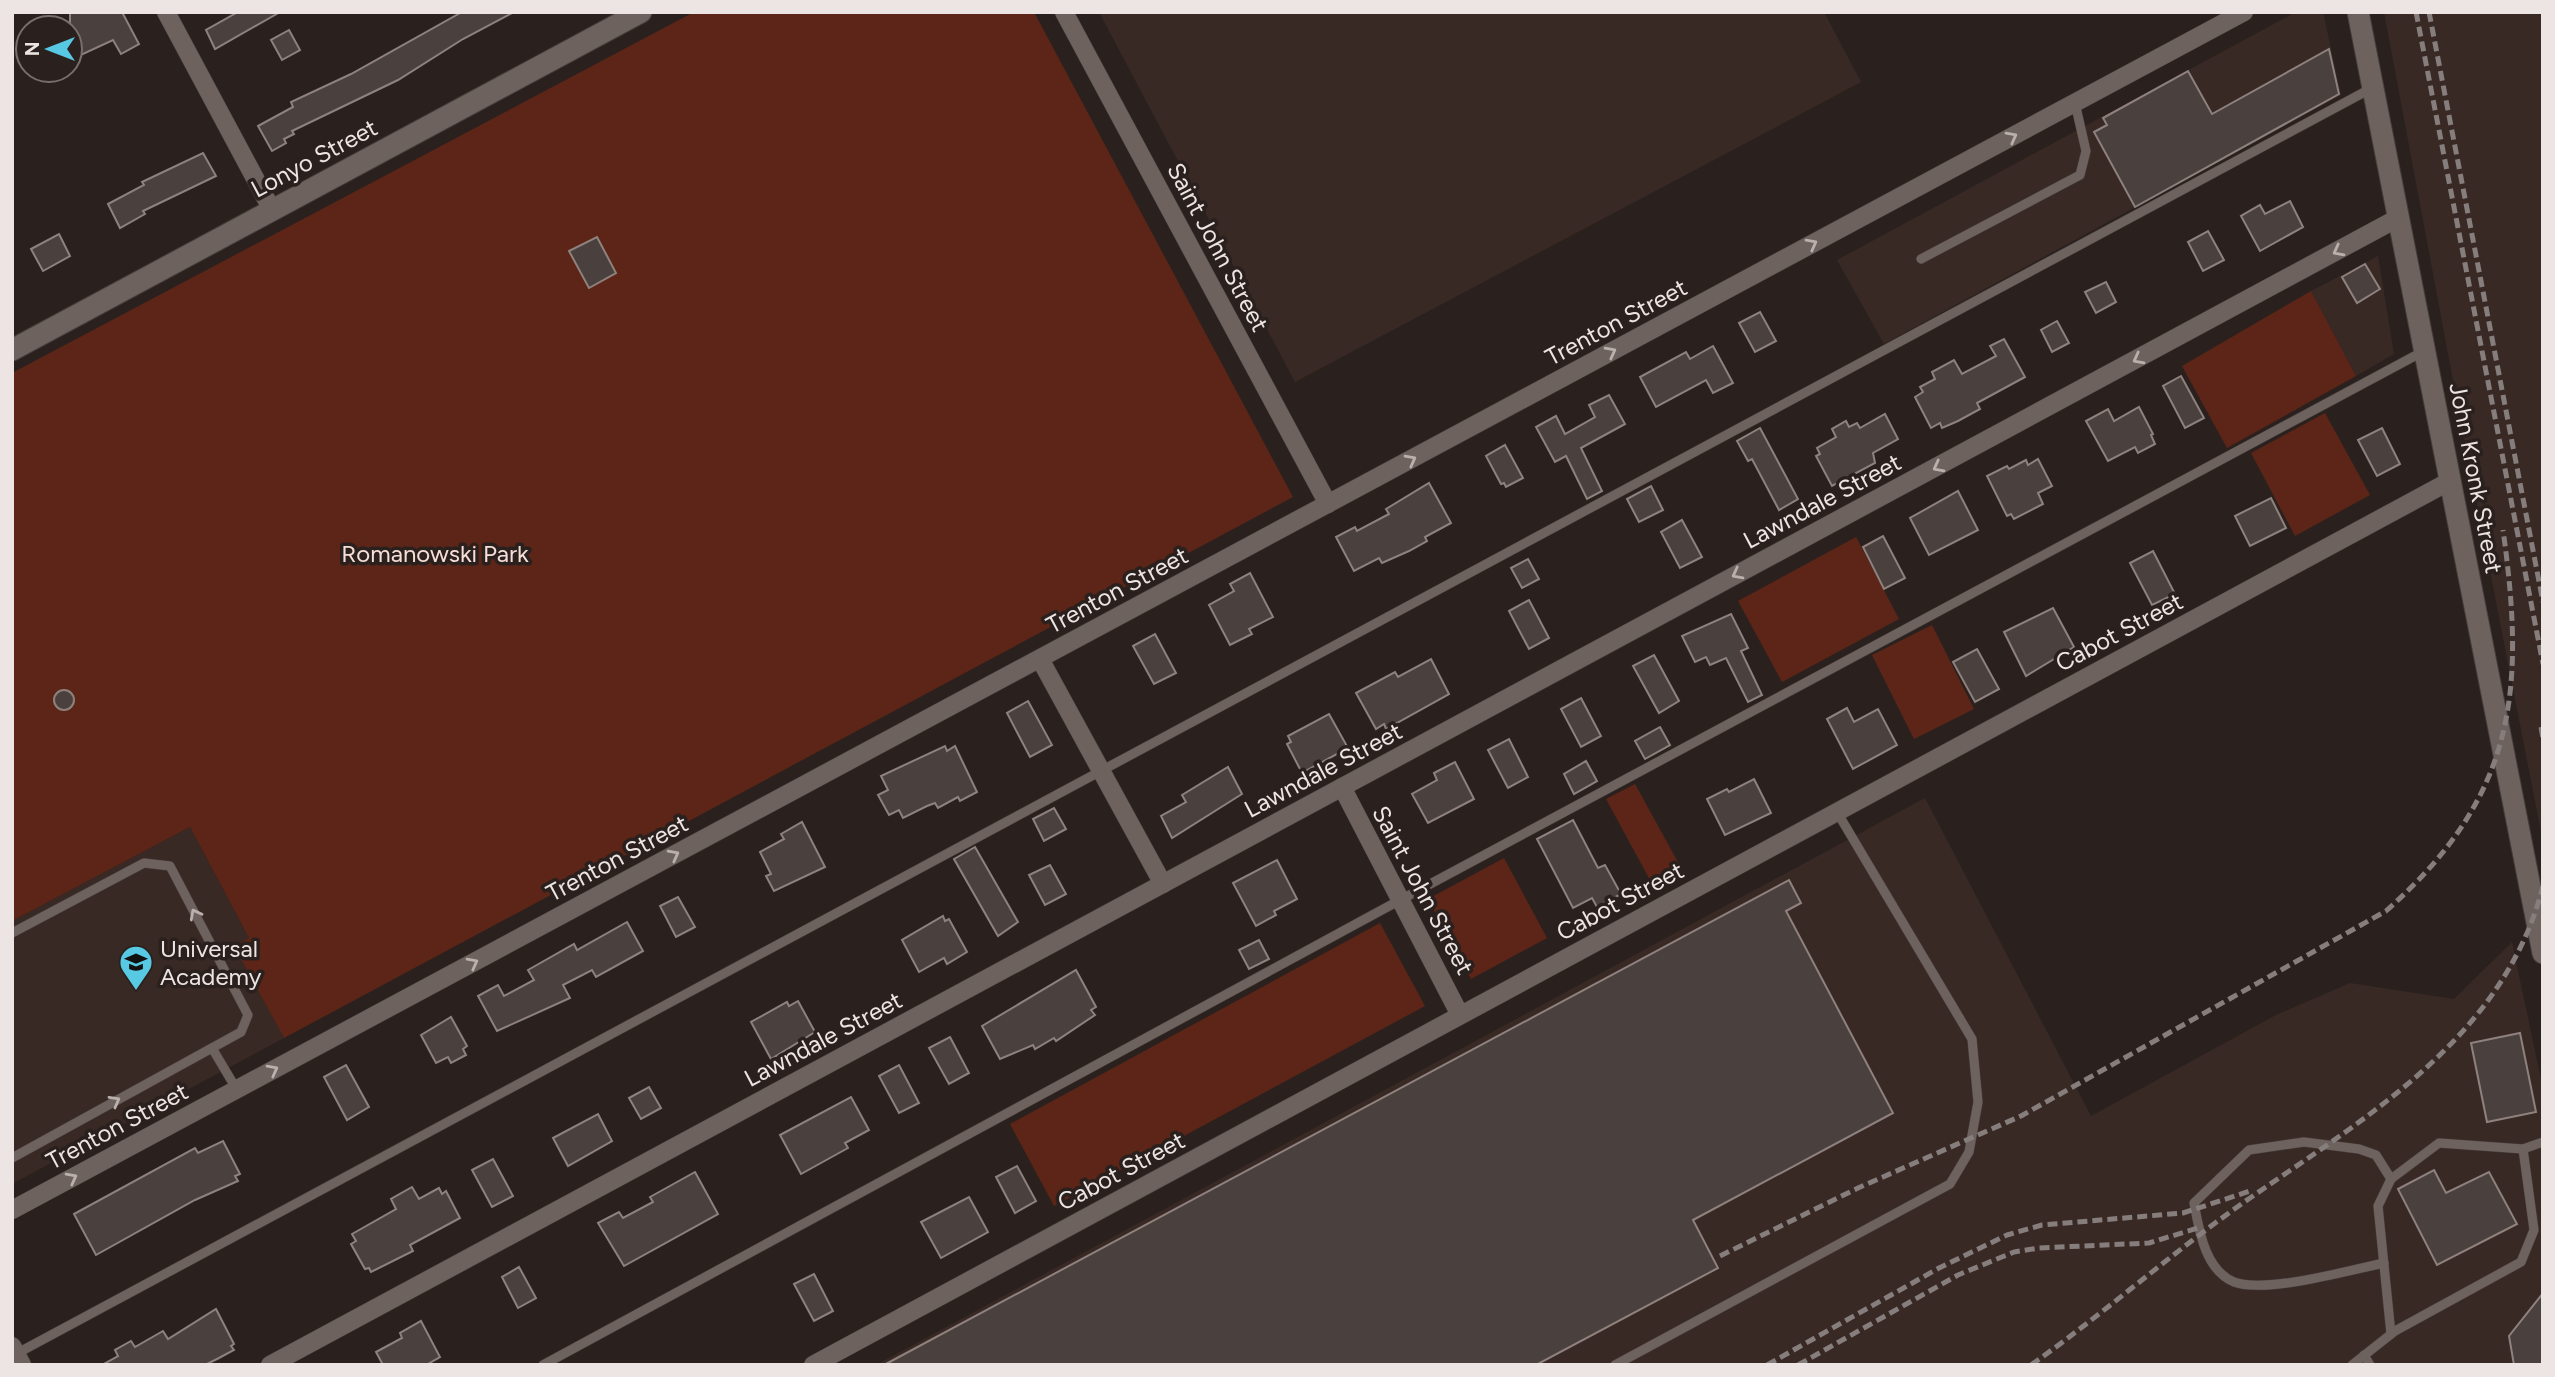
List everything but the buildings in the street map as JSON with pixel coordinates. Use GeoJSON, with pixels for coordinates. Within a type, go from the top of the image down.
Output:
{"type":"FeatureCollection","features":[{"type":"Feature","properties":{"kind":"street"},"geometry":{"type":"LineString","coordinates":[[166,12],[272,210]]}},
{"type":"Feature","properties":{"kind":"street","name":"Lonyo Street"},"geometry":{"type":"LineString","coordinates":[[12,350],[641,12]]}},
{"type":"Feature","properties":{"kind":"street","name":"Saint John Street"},"geometry":{"type":"LineString","coordinates":[[1064,12],[1328,504]]}},
{"type":"Feature","properties":{"kind":"street","name":"Trenton Street"},"geometry":{"type":"LineString","coordinates":[[12,1210],[2244,12]]}},
{"type":"Feature","properties":{"kind":"street","name":"John Kronk Street"},"geometry":{"type":"LineString","coordinates":[[2358,12],[2543,953]]}},
{"type":"Feature","properties":{"kind":"street","name":"Lawndale Street"},"geometry":{"type":"LineString","coordinates":[[270,1365],[2398,218]]}},
{"type":"Feature","properties":{"kind":"street","name":"Cabot Street"},"geometry":{"type":"LineString","coordinates":[[813,1365],[2450,481]]}},
{"type":"Feature","properties":{"kind":"street"},"geometry":{"type":"LineString","coordinates":[[1040,659],[1163,884]]}},
{"type":"Feature","properties":{"kind":"street","name":"Saint John Street"},"geometry":{"type":"LineString","coordinates":[[1342,787],[1460,1015]]}},
{"type":"Feature","properties":{"kind":"lane"},"geometry":{"type":"LineString","coordinates":[[16,1355],[2373,87]]}},
{"type":"Feature","properties":{"kind":"lane"},"geometry":{"type":"LineString","coordinates":[[1921,259],[2080,175],[2086,151],[2075,103]]}},
{"type":"Feature","properties":{"kind":"lane"},"geometry":{"type":"LineString","coordinates":[[543,1365],[1401,900],[2424,351]]}},
{"type":"Feature","properties":{"kind":"lane"},"geometry":{"type":"LineString","coordinates":[[1615,1365],[1950,1184],[1969,1152],[1978,1102],[1972,1039],[1837,812]]}},
{"type":"Feature","properties":{"kind":"lane"},"geometry":{"type":"LineString","coordinates":[[12,933],[144,863],[170,866],[248,1015],[241,1032],[12,1158]]}},
{"type":"Feature","properties":{"kind":"lane"},"geometry":{"type":"LineString","coordinates":[[212,1048],[237,1090]]}},
{"type":"Feature","properties":{"kind":"lane"},"geometry":{"type":"LineString","coordinates":[[2384,1263],[2289,1282],[2235,1282],[2216,1266],[2202,1244],[2194,1203],[2249,1150],[2304,1142],[2359,1149],[2376,1155],[2391,1179]]}},
{"type":"Feature","properties":{"kind":"lane"},"geometry":{"type":"LineString","coordinates":[[2391,1334],[2378,1206],[2391,1179],[2439,1143],[2523,1149],[2543,1142]]}},
{"type":"Feature","properties":{"kind":"lane"},"geometry":{"type":"LineString","coordinates":[[2352,1365],[2391,1334],[2521,1262],[2534,1230],[2523,1149]]}},
{"type":"Feature","properties":{"kind":"lane"},"geometry":{"type":"LineString","coordinates":[[2364,1355],[2370,1365]]}},
{"type":"Feature","properties":{"kind":"shaded area"},"geometry":{"type":"Polygon","coordinates":[[[1099,12],[1824,12],[1861,82],[1295,382],[1099,12]]]}},
{"type":"Feature","properties":{"kind":"shaded area"},"geometry":{"type":"Polygon","coordinates":[[[2296,12],[2323,12],[2341,95],[1884,344],[1837,260],[2296,12]]]}},
{"type":"Feature","properties":{"kind":"shaded area"},"geometry":{"type":"Polygon","coordinates":[[[2384,12],[2543,12],[2543,842],[2457,402],[2384,12]]]}},
{"type":"Feature","properties":{"kind":"shaded area"},"geometry":{"type":"Polygon","coordinates":[[[2378,256],[2394,354],[2356,376],[2311,291],[2378,256]]]}},
{"type":"Feature","properties":{"kind":"shaded area"},"geometry":{"type":"Polygon","coordinates":[[[1925,798],[2091,1116],[2276,1015],[2350,983],[2454,999],[2512,942],[2543,1089],[2543,1365],[876,1365],[1925,798]]]}},
{"type":"Feature","properties":{"kind":"shaded area","name":"Universal Academy"},"geometry":{"type":"Polygon","coordinates":[[[190,827],[249,938],[235,946],[284,1038],[12,1184],[12,921],[190,827]]]}},
{"type":"Feature","properties":{"kind":"green space","name":"Romanowski Park"},"geometry":{"type":"Polygon","coordinates":[[[694,12],[1034,12],[1293,497],[284,1038],[234,946],[249,938],[190,827],[12,921],[12,373],[694,12]]]}},
{"type":"Feature","properties":{"kind":"green space"},"geometry":{"type":"Polygon","coordinates":[[[2311,291],[2356,376],[2227,448],[2182,366],[2311,291]]]}},
{"type":"Feature","properties":{"kind":"green space"},"geometry":{"type":"Polygon","coordinates":[[[2325,413],[2370,495],[2295,536],[2251,453],[2325,413]]]}},
{"type":"Feature","properties":{"kind":"green space"},"geometry":{"type":"Polygon","coordinates":[[[1856,537],[1899,619],[1782,682],[1738,601],[1856,537]]]}},
{"type":"Feature","properties":{"kind":"green space"},"geometry":{"type":"Polygon","coordinates":[[[1932,625],[1974,709],[1914,739],[1872,655],[1932,625]]]}},
{"type":"Feature","properties":{"kind":"green space"},"geometry":{"type":"Polygon","coordinates":[[[1635,784],[1679,864],[1650,880],[1606,799],[1635,784]]]}},
{"type":"Feature","properties":{"kind":"green space"},"geometry":{"type":"Polygon","coordinates":[[[1504,858],[1547,938],[1471,979],[1428,899],[1504,858]]]}},
{"type":"Feature","properties":{"kind":"green space"},"geometry":{"type":"Polygon","coordinates":[[[1380,923],[1425,1006],[1054,1206],[1010,1124],[1380,923]]]}},
{"type":"Feature","properties":{"kind":"railway"},"geometry":{"type":"LineString","coordinates":[[2416,12],[2543,664]]}},
{"type":"Feature","properties":{"kind":"railway"},"geometry":{"type":"LineString","coordinates":[[2429,12],[2543,602]]}},
{"type":"Feature","properties":{"kind":"railway"},"geometry":{"type":"LineString","coordinates":[[1720,1256],[1858,1188],[2021,1116],[2386,911],[2429,869],[2462,826],[2486,783],[2502,739],[2510,692],[2513,642],[2503,530]]}},
{"type":"Feature","properties":{"kind":"railway"},"geometry":{"type":"LineString","coordinates":[[2541,727],[2543,739]]}},
{"type":"Feature","properties":{"kind":"railway"},"geometry":{"type":"LineString","coordinates":[[2031,1365],[2222,1218],[2385,1103],[2426,1068],[2465,1029],[2498,987],[2524,939],[2543,886]]}},
{"type":"Feature","properties":{"kind":"railway"},"geometry":{"type":"LineString","coordinates":[[1767,1365],[1939,1268],[2007,1235],[2042,1225],[2183,1213],[2250,1191]]}},
{"type":"Feature","properties":{"kind":"railway"},"geometry":{"type":"LineString","coordinates":[[1798,1365],[1958,1275],[2014,1252],[2039,1248],[2149,1243],[2201,1227]]}},
{"type":"Feature","properties":{"kind":"place","name":"Universal Academy"},"geometry":{"type":"Point","coordinates":[136,992]}}]}
